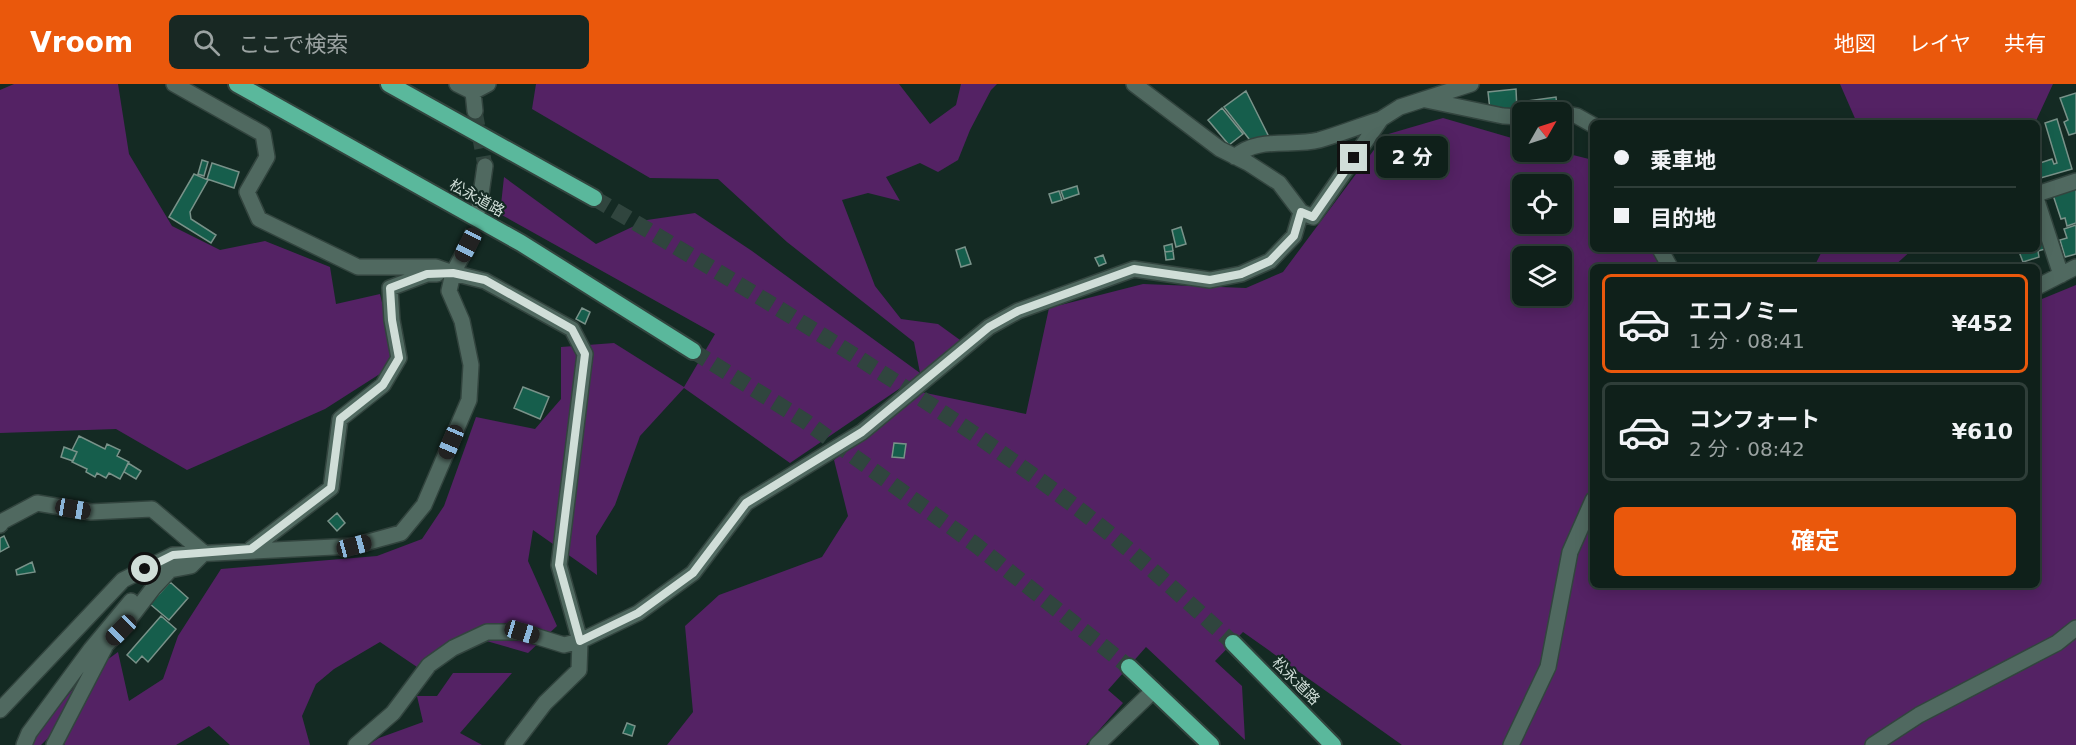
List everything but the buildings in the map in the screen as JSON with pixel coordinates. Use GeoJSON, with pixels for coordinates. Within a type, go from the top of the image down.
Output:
{"type":"FeatureCollection","features":[{"type":"Feature","properties":{"kind":"highway","name":"松永道路"},"geometry":{"type":"LineString","coordinates":[[237,84],[521,243],[693,351]]}},
{"type":"Feature","properties":{"kind":"highway"},"geometry":{"type":"LineString","coordinates":[[389,84],[594,198]]}},
{"type":"Feature","properties":{"kind":"highway","name":"松永道路"},"geometry":{"type":"LineString","coordinates":[[1233,642],[1333,745]]}},
{"type":"Feature","properties":{"kind":"highway"},"geometry":{"type":"LineString","coordinates":[[1128,667],[1210,745]]}},
{"type":"Feature","properties":{"kind":"street"},"geometry":{"type":"LineString","coordinates":[[174,84],[263,134],[267,157],[247,192],[259,219],[358,267],[436,267],[485,280],[572,329],[585,354],[559,565],[580,641],[579,670],[545,703],[513,745]]}},
{"type":"Feature","properties":{"kind":"street"},"geometry":{"type":"LineString","coordinates":[[457,84],[473,92]]}},
{"type":"Feature","properties":{"kind":"street"},"geometry":{"type":"LineString","coordinates":[[473,92],[488,84]]}},
{"type":"Feature","properties":{"kind":"street"},"geometry":{"type":"LineString","coordinates":[[1134,84],[1220,149],[1279,183],[1301,212],[1313,217],[1381,119]]}},
{"type":"Feature","properties":{"kind":"street"},"geometry":{"type":"LineString","coordinates":[[1235,157],[1242,150],[1270,143],[1317,141],[1381,119],[1400,107],[1471,84]]}},
{"type":"Feature","properties":{"kind":"street"},"geometry":{"type":"LineString","coordinates":[[473,92],[475,111]]}},
{"type":"Feature","properties":{"kind":"street"},"geometry":{"type":"LineString","coordinates":[[1423,100],[1512,116]]}},
{"type":"Feature","properties":{"kind":"street"},"geometry":{"type":"LineString","coordinates":[[1572,115],[1590,123]]}},
{"type":"Feature","properties":{"kind":"street"},"geometry":{"type":"LineString","coordinates":[[479,208],[485,166]]}},
{"type":"Feature","properties":{"kind":"street"},"geometry":{"type":"LineString","coordinates":[[2040,193],[2076,181]]}},
{"type":"Feature","properties":{"kind":"street"},"geometry":{"type":"LineString","coordinates":[[2040,210],[2061,275]]}},
{"type":"Feature","properties":{"kind":"street"},"geometry":{"type":"LineString","coordinates":[[356,745],[393,713],[429,665],[461,644],[487,632],[522,632],[564,645],[580,641],[638,613],[693,573],[746,503],[862,432],[989,327],[1018,311],[1134,269],[1210,280],[1241,274],[1270,261],[1294,236],[1301,212]]}},
{"type":"Feature","properties":{"kind":"street"},"geometry":{"type":"LineString","coordinates":[[0,710],[123,580],[173,555],[251,549],[354,546],[401,533],[424,505],[469,400],[471,365],[462,321],[449,291],[453,273],[468,245]]}},
{"type":"Feature","properties":{"kind":"street"},"geometry":{"type":"LineString","coordinates":[[2040,286],[2076,267]]}},
{"type":"Feature","properties":{"kind":"street"},"geometry":{"type":"LineString","coordinates":[[251,549],[331,488],[340,419],[383,385],[399,358],[392,320],[390,288],[427,274],[453,273]]}},
{"type":"Feature","properties":{"kind":"street"},"geometry":{"type":"LineString","coordinates":[[0,525],[3,521],[37,502],[91,512],[152,509],[204,553]]}},
{"type":"Feature","properties":{"kind":"street"},"geometry":{"type":"LineString","coordinates":[[1511,745],[1548,667],[1570,552],[1590,507]]}},
{"type":"Feature","properties":{"kind":"street"},"geometry":{"type":"LineString","coordinates":[[54,745],[106,645],[170,570],[191,566],[204,553]]}},
{"type":"Feature","properties":{"kind":"street"},"geometry":{"type":"LineString","coordinates":[[24,745],[29,733],[91,649],[151,578],[145,569]]}},
{"type":"Feature","properties":{"kind":"street"},"geometry":{"type":"LineString","coordinates":[[1873,745],[1919,715],[2057,643],[2076,628]]}},
{"type":"Feature","properties":{"kind":"street"},"geometry":{"type":"LineString","coordinates":[[1097,745],[1154,690]]}},
{"type":"Feature","properties":{"kind":"shaded area"},"geometry":{"type":"Polygon","coordinates":[[[14,84],[118,84],[129,154],[172,226],[220,250],[265,241],[330,267],[336,304],[380,294],[393,347],[386,370],[325,409],[187,470],[116,429],[0,433],[0,90],[14,84]]]}},
{"type":"Feature","properties":{"kind":"shaded area"},"geometry":{"type":"Polygon","coordinates":[[[536,84],[899,84],[930,124],[956,105],[961,84],[997,84],[991,90],[970,130],[958,160],[938,172],[920,163],[886,177],[900,201],[868,193],[842,200],[875,286],[901,319],[938,324],[960,340],[921,374],[790,463],[684,388],[640,436],[615,505],[596,536],[597,575],[533,530],[528,561],[557,626],[528,653],[483,640],[417,667],[380,642],[334,669],[316,684],[302,716],[310,745],[230,745],[209,726],[176,745],[65,745],[52,734],[41,745],[28,745],[82,678],[118,652],[129,701],[163,679],[178,636],[221,569],[377,556],[422,539],[444,506],[476,417],[535,429],[561,399],[561,347],[614,343],[684,387],[715,334],[500,214],[504,177],[596,244],[647,220],[695,213],[752,251],[920,373],[914,342],[787,242],[718,179],[650,178],[532,109],[536,84]]]}},
{"type":"Feature","properties":{"kind":"shaded area"},"geometry":{"type":"Polygon","coordinates":[[[1840,84],[2053,84],[2036,120],[1856,120],[1840,84]]]}},
{"type":"Feature","properties":{"kind":"shaded area"},"geometry":{"type":"Polygon","coordinates":[[[1443,118],[1512,138],[1512,162],[1572,162],[1572,155],[1590,159],[1590,252],[1656,252],[1671,264],[1590,264],[1590,588],[2040,588],[2040,300],[2076,285],[2076,745],[1402,745],[1243,632],[1215,661],[1242,686],[1245,740],[1146,647],[1108,690],[1123,703],[1086,745],[667,745],[693,712],[685,626],[719,595],[822,557],[848,516],[834,460],[921,392],[1026,414],[1049,308],[1143,284],[1246,288],[1283,272],[1385,135],[1443,118]]]}},
{"type":"Feature","properties":{"kind":"shaded area"},"geometry":{"type":"Polygon","coordinates":[[[1822,252],[1910,252],[1896,264],[1816,264],[1822,252]]]}},
{"type":"Feature","properties":{"kind":"shaded area"},"geometry":{"type":"Polygon","coordinates":[[[453,673],[512,673],[460,733],[482,745],[368,745],[379,738],[423,722],[417,696],[437,696],[453,673]]]}},
{"type":"Feature","properties":{"kind":"tunnel"},"geometry":{"type":"LineString","coordinates":[[475,111],[485,166]]}},
{"type":"Feature","properties":{"kind":"tunnel"},"geometry":{"type":"LineString","coordinates":[[594,198],[835,343],[1011,459],[1111,534],[1233,643]]}},
{"type":"Feature","properties":{"kind":"tunnel"},"geometry":{"type":"LineString","coordinates":[[468,245],[479,208]]}},
{"type":"Feature","properties":{"kind":"tunnel"},"geometry":{"type":"LineString","coordinates":[[693,351],[805,421],[976,545],[1129,667]]}},
{"type":"Feature","properties":{"kind":"route"},"geometry":{"type":"LineString","coordinates":[[145,569],[173,555],[251,549],[331,488],[340,419],[383,385],[399,358],[392,320],[390,288],[427,274],[453,273],[485,280],[572,329],[585,354],[559,565],[580,641],[638,613],[693,573],[746,503],[862,432],[989,327],[1018,311],[1134,269],[1210,280],[1241,274],[1270,261],[1294,236],[1301,212],[1313,217],[1354,158]]}}]}
